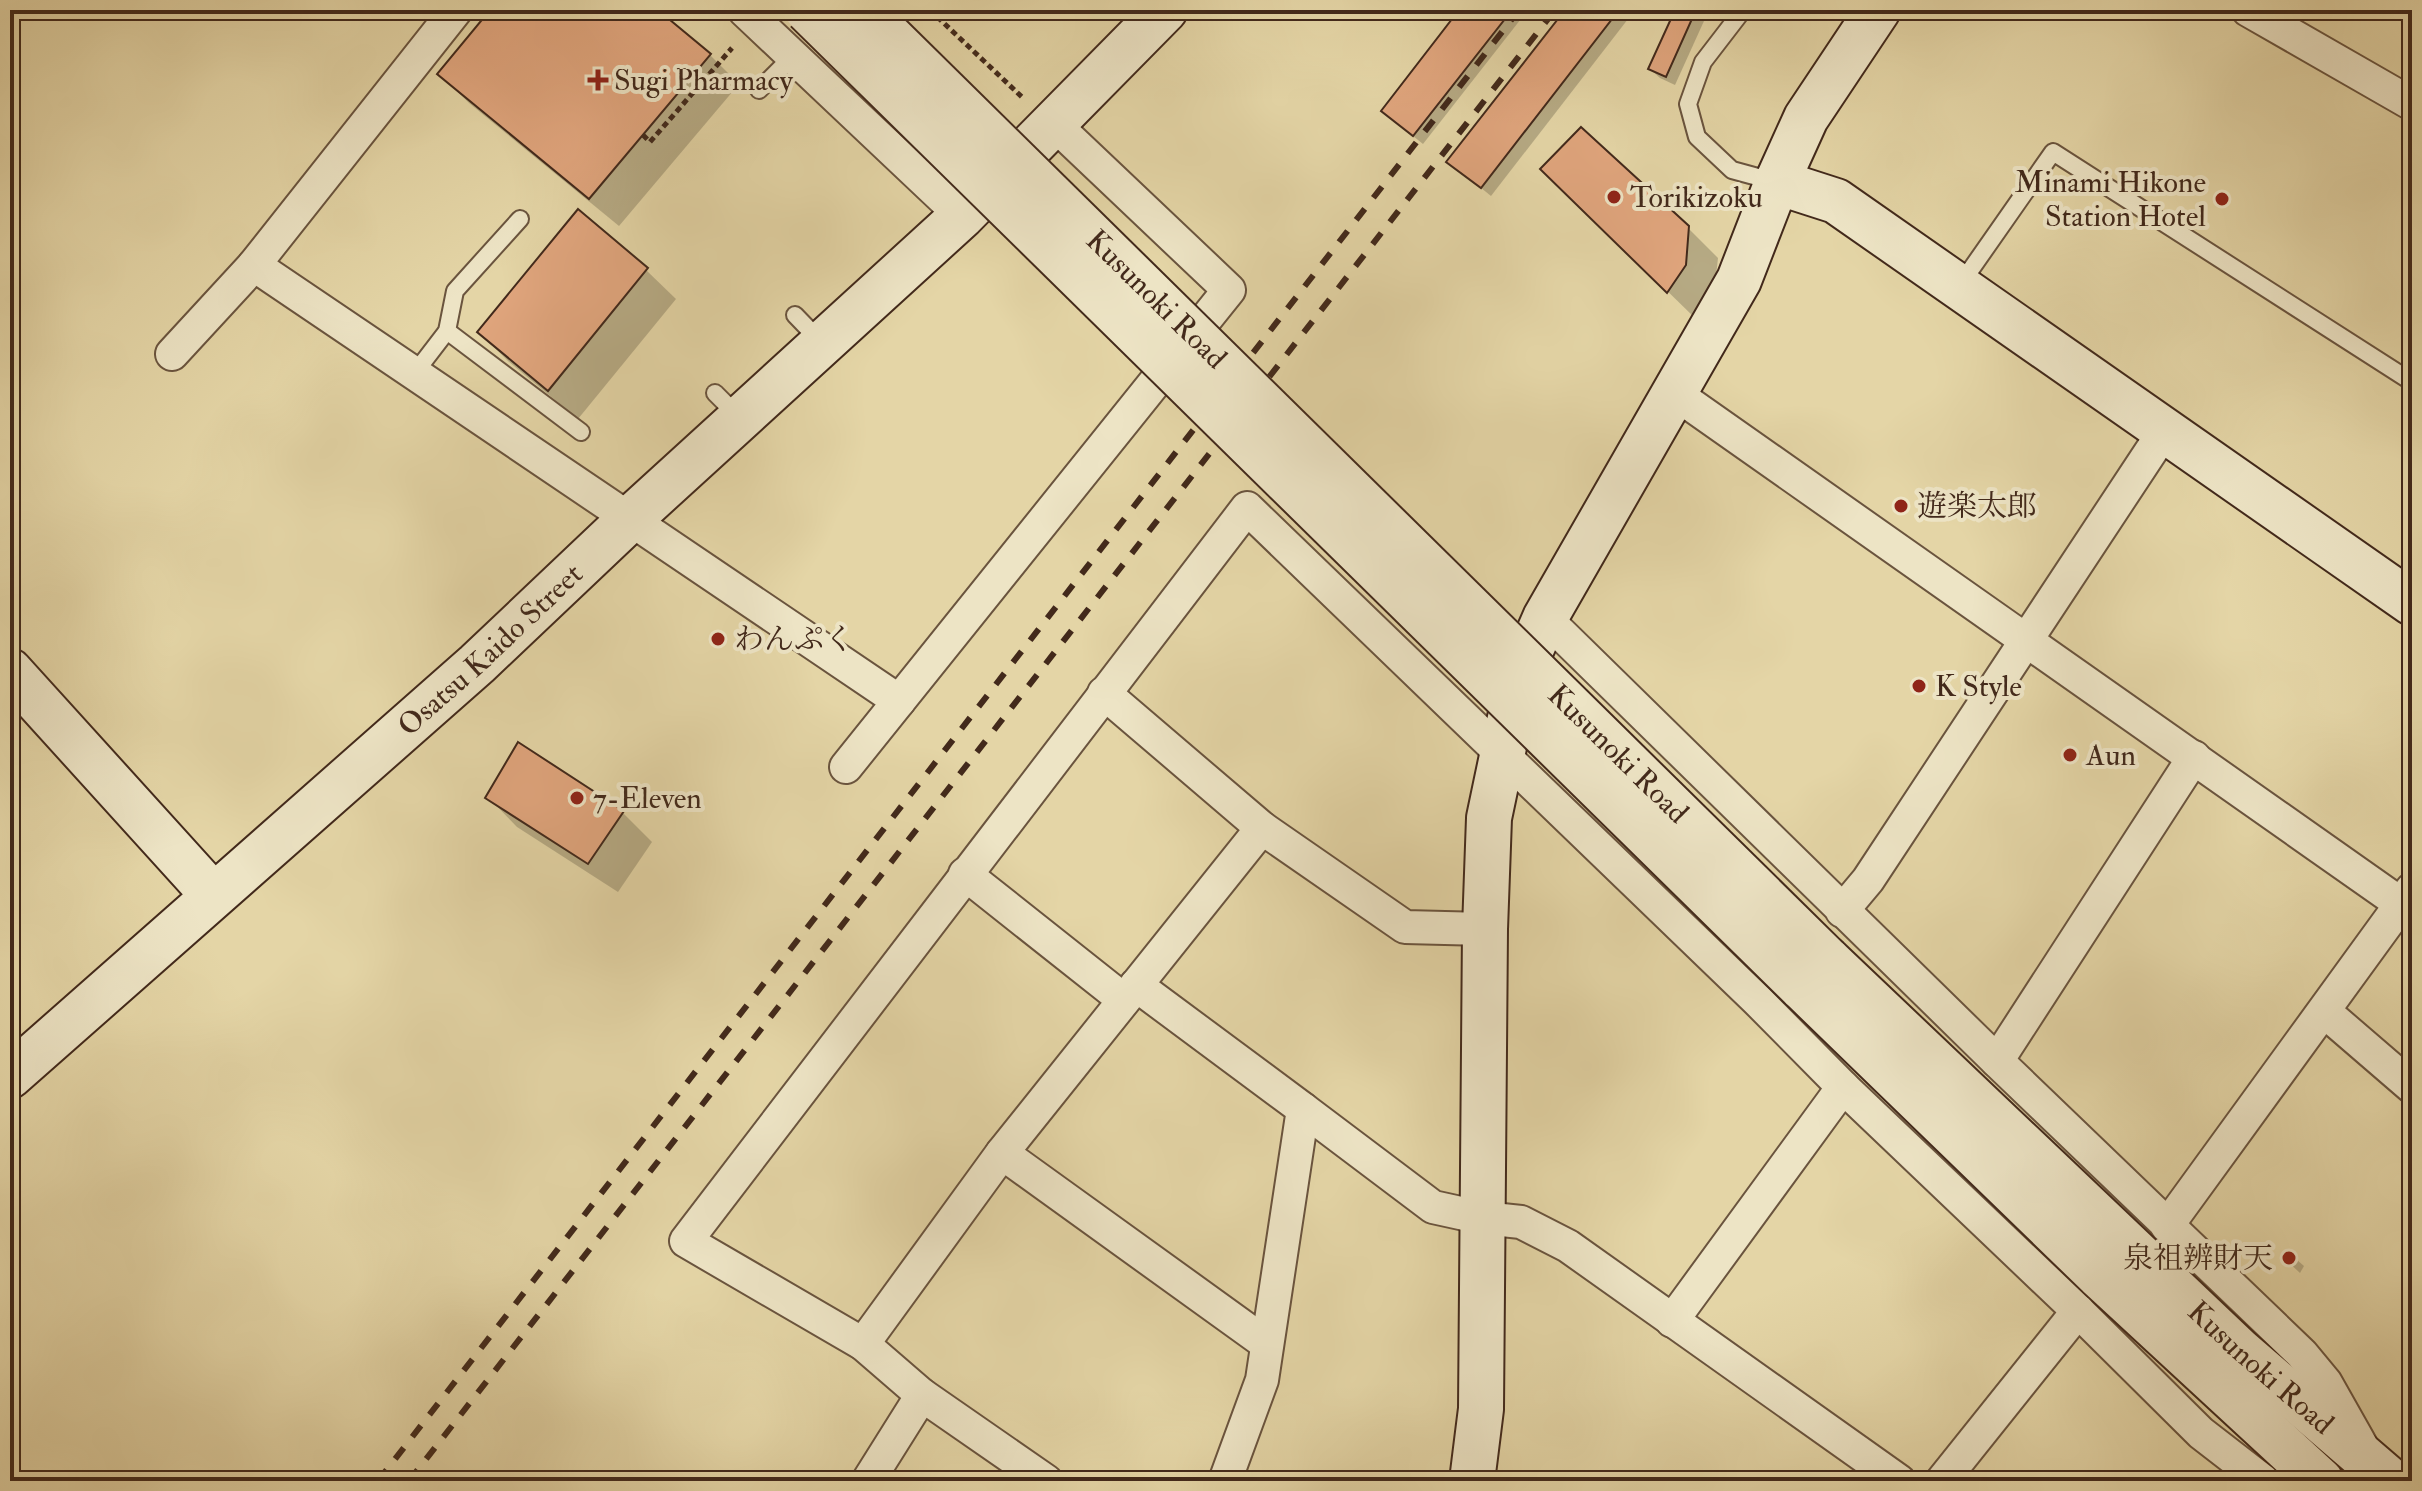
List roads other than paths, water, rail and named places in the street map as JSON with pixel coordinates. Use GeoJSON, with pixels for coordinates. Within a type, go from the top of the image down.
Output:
{"type":"FeatureCollection","features":[{"type":"Feature","properties":{"kind":"street"},"geometry":{"type":"LineString","coordinates":[[172,354],[388,111],[456,10]]}},
{"type":"Feature","properties":{"kind":"street"},"geometry":{"type":"LineString","coordinates":[[744,10],[962,216]]}},
{"type":"Feature","properties":{"kind":"street","name":"Kusunoki Road"},"geometry":{"type":"LineString","coordinates":[[807,10],[1814,973],[2381,1472]]}},
{"type":"Feature","properties":{"kind":"street","name":"Kusunoki Road"},"geometry":{"type":"LineString","coordinates":[[863,10],[1814,973],[2098,1275],[2321,1481]]}},
{"type":"Feature","properties":{"kind":"street","name":"Osatsu Kaido Street"},"geometry":{"type":"LineString","coordinates":[[10,1076],[477,664],[630,519],[728,405],[809,329],[962,216],[1040,113],[1165,10]]}},
{"type":"Feature","properties":{"kind":"street"},"geometry":{"type":"LineString","coordinates":[[1472,1481],[1481,1409],[1485,929],[1489,818],[1518,680],[1545,618],[1739,280],[1806,118],[1878,10]]}},
{"type":"Feature","properties":{"kind":"street"},"geometry":{"type":"LineString","coordinates":[[2248,10],[2412,104]]}},
{"type":"Feature","properties":{"kind":"street"},"geometry":{"type":"LineString","coordinates":[[846,767],[1229,290],[1040,113]]}},
{"type":"Feature","properties":{"kind":"street"},"geometry":{"type":"LineString","coordinates":[[1777,182],[1836,201],[2412,603]]}},
{"type":"Feature","properties":{"kind":"street"},"geometry":{"type":"LineString","coordinates":[[254,265],[899,701]]}},
{"type":"Feature","properties":{"kind":"street"},"geometry":{"type":"LineString","coordinates":[[1673,392],[2194,757],[2406,897],[2167,1226]]}},
{"type":"Feature","properties":{"kind":"street"},"geometry":{"type":"LineString","coordinates":[[1842,911],[1868,880],[2165,430]]}},
{"type":"Feature","properties":{"kind":"street"},"geometry":{"type":"LineString","coordinates":[[1046,1481],[922,1395],[863,1344],[686,1241],[1247,508],[2201,1433],[2263,1481]]}},
{"type":"Feature","properties":{"kind":"street"},"geometry":{"type":"LineString","coordinates":[[1545,618],[1842,911],[2302,1354],[2326,1383],[2381,1472]]}},
{"type":"Feature","properties":{"kind":"street"},"geometry":{"type":"LineString","coordinates":[[10,671],[213,895]]}},
{"type":"Feature","properties":{"kind":"street"},"geometry":{"type":"LineString","coordinates":[[1104,693],[1262,828],[1405,927],[1485,929]]}},
{"type":"Feature","properties":{"kind":"street"},"geometry":{"type":"LineString","coordinates":[[1997,1061],[2194,757]]}},
{"type":"Feature","properties":{"kind":"street"},"geometry":{"type":"LineString","coordinates":[[863,1344],[1002,1153],[1262,828]]}},
{"type":"Feature","properties":{"kind":"street"},"geometry":{"type":"LineString","coordinates":[[965,874],[1130,993],[1303,1109],[1433,1207],[1483,1218],[1521,1222],[1568,1246],[1899,1481]]}},
{"type":"Feature","properties":{"kind":"street"},"geometry":{"type":"LineString","coordinates":[[2325,1012],[2412,1087]]}},
{"type":"Feature","properties":{"kind":"street"},"geometry":{"type":"LineString","coordinates":[[1672,1321],[1843,1087]]}},
{"type":"Feature","properties":{"kind":"street"},"geometry":{"type":"LineString","coordinates":[[1225,1481],[1262,1380],[1303,1109]]}},
{"type":"Feature","properties":{"kind":"street"},"geometry":{"type":"LineString","coordinates":[[1002,1153],[1267,1344]]}},
{"type":"Feature","properties":{"kind":"street"},"geometry":{"type":"LineString","coordinates":[[1942,1481],[2078,1311]]}},
{"type":"Feature","properties":{"kind":"street"},"geometry":{"type":"LineString","coordinates":[[868,1481],[922,1395]]}},
{"type":"Feature","properties":{"kind":"lane"},"geometry":{"type":"LineString","coordinates":[[1743,10],[1703,62],[1688,104],[1697,137],[1732,170],[1777,182]]}},
{"type":"Feature","properties":{"kind":"lane"},"geometry":{"type":"LineString","coordinates":[[759,90],[793,56]]}},
{"type":"Feature","properties":{"kind":"lane"},"geometry":{"type":"LineString","coordinates":[[1960,287],[2053,152],[2412,382]]}},
{"type":"Feature","properties":{"kind":"lane"},"geometry":{"type":"LineString","coordinates":[[414,374],[447,331],[455,291],[520,219]]}},
{"type":"Feature","properties":{"kind":"lane"},"geometry":{"type":"LineString","coordinates":[[447,331],[581,432]]}},
{"type":"Feature","properties":{"kind":"railway"},"geometry":{"type":"LineString","coordinates":[[378,1481],[1519,10]]}},
{"type":"Feature","properties":{"kind":"railway"},"geometry":{"type":"LineString","coordinates":[[409,1481],[1555,10]]}},
{"type":"Feature","properties":{"kind":"place","name":"Sugi Pharmacy"},"geometry":{"type":"Point","coordinates":[598,80]}},
{"type":"Feature","properties":{"kind":"place","name":"Torikizoku"},"geometry":{"type":"Point","coordinates":[1614,197]}},
{"type":"Feature","properties":{"kind":"place","name":"Minami Hikone Station Hotel"},"geometry":{"type":"Point","coordinates":[2222,199]}},
{"type":"Feature","properties":{"kind":"place","name":"遊楽太郎"},"geometry":{"type":"Point","coordinates":[1901,506]}},
{"type":"Feature","properties":{"kind":"place","name":"わんぷく"},"geometry":{"type":"Point","coordinates":[718,639]}},
{"type":"Feature","properties":{"kind":"place","name":"K Style"},"geometry":{"type":"Point","coordinates":[1919,686]}},
{"type":"Feature","properties":{"kind":"place","name":"Aun"},"geometry":{"type":"Point","coordinates":[2070,755]}},
{"type":"Feature","properties":{"kind":"place","name":"7-Eleven"},"geometry":{"type":"Point","coordinates":[577,798]}},
{"type":"Feature","properties":{"kind":"place","name":"泉祖辨財天"},"geometry":{"type":"Point","coordinates":[2289,1258]}}]}
